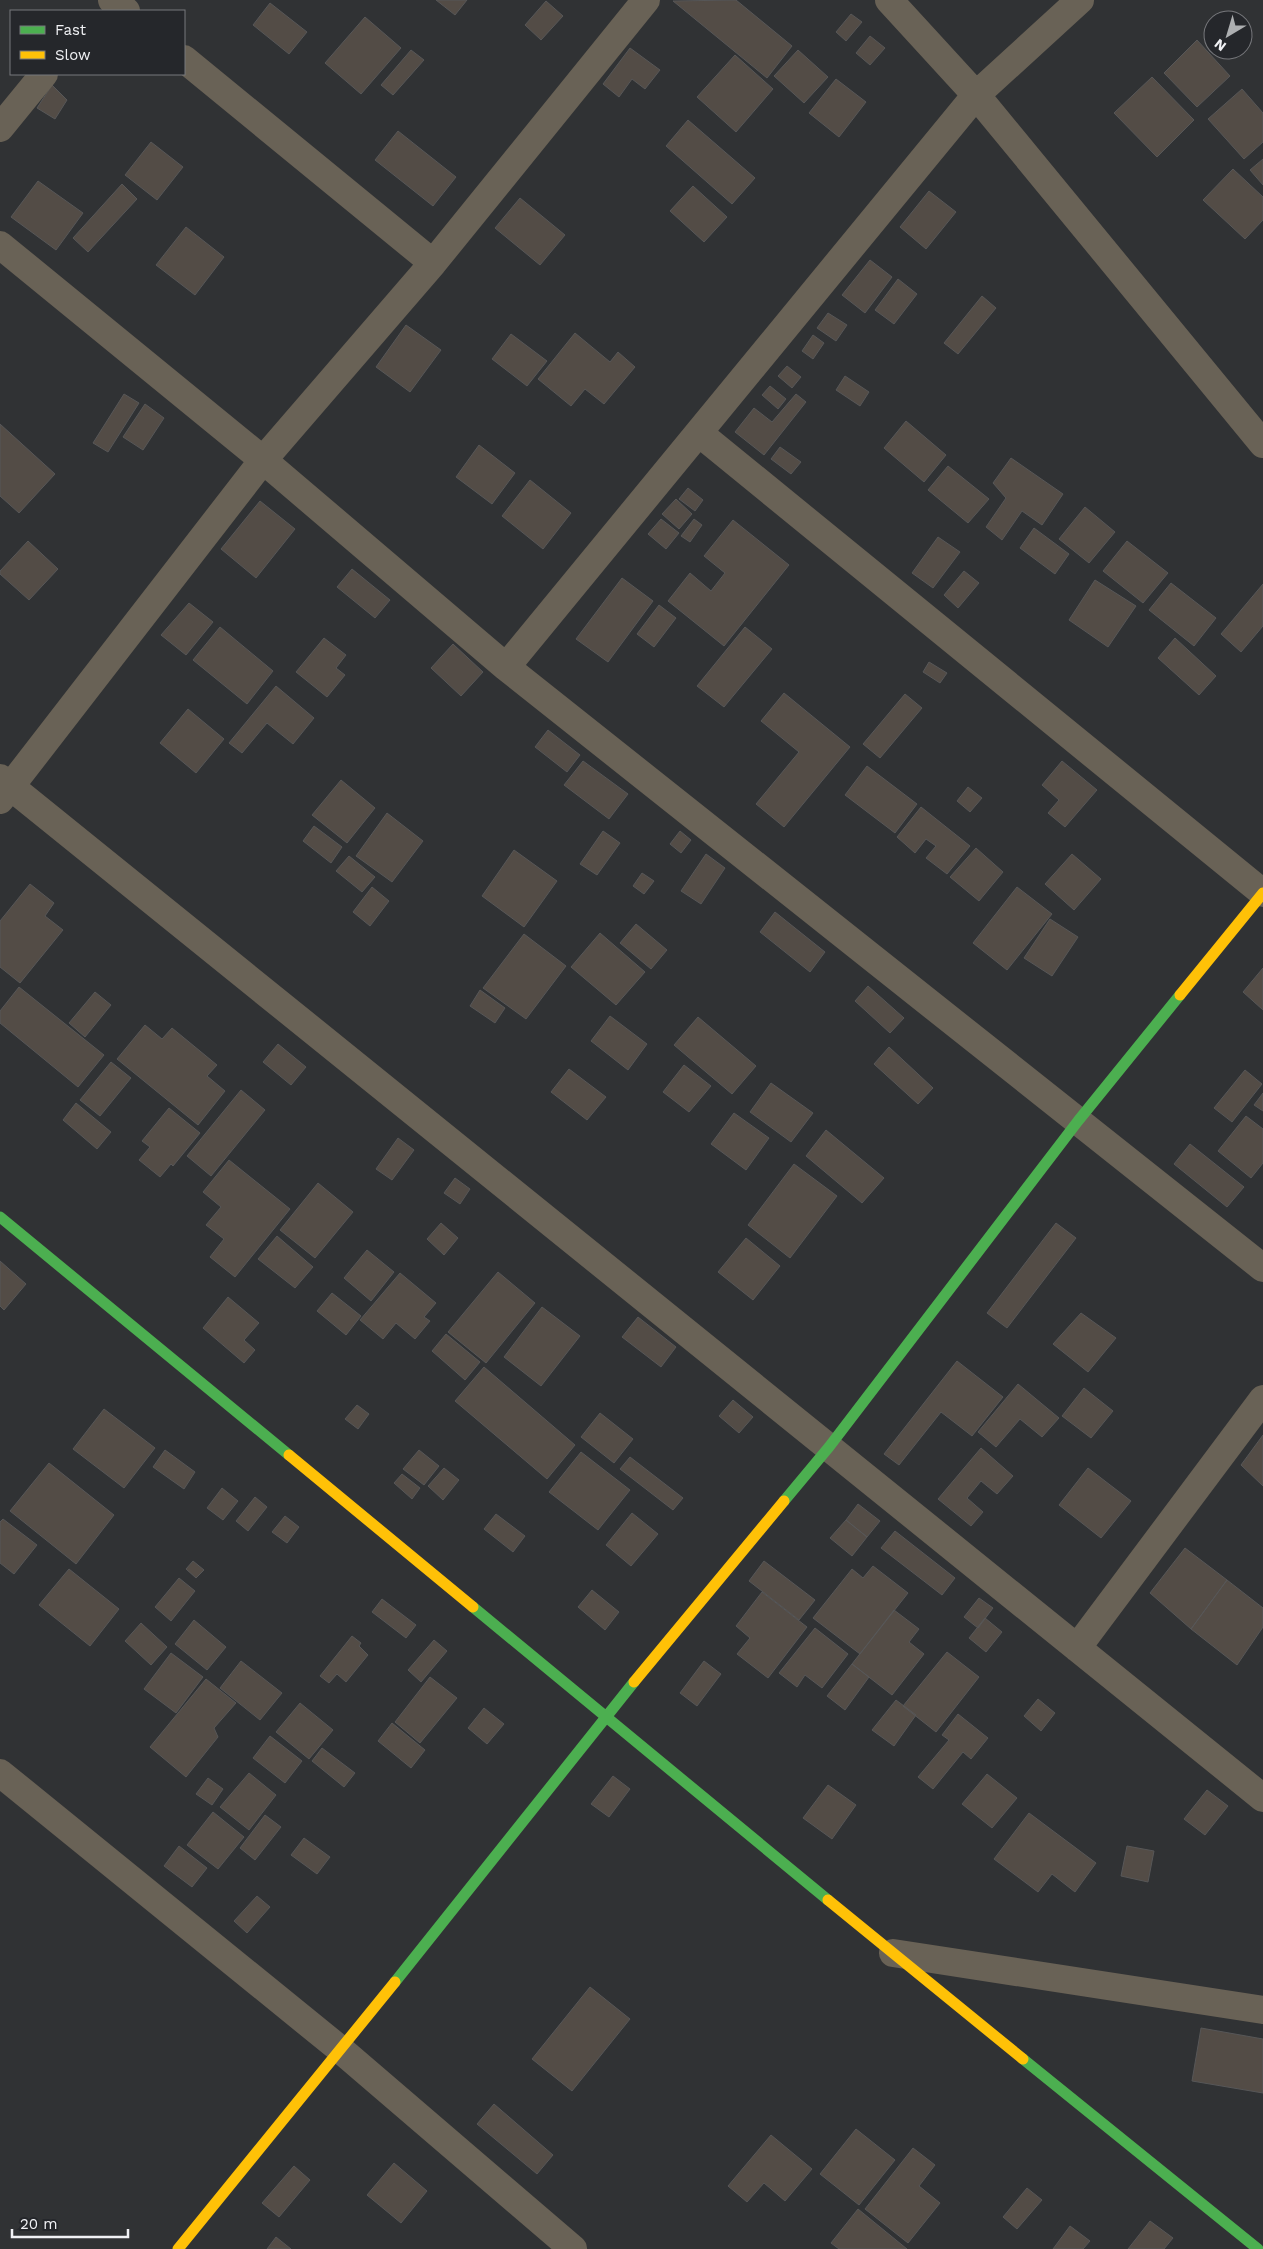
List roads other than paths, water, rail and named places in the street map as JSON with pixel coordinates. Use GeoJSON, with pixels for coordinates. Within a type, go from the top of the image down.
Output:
{"type":"FeatureCollection","features":[{"type":"Feature","properties":{"kind":"street"},"geometry":{"type":"LineString","coordinates":[[96,10],[105,0]]}},
{"type":"Feature","properties":{"kind":"street"},"geometry":{"type":"LineString","coordinates":[[112,0],[125,10]]}},
{"type":"Feature","properties":{"kind":"street"},"geometry":{"type":"LineString","coordinates":[[646,0],[433,263],[263,460],[4,788],[829,1447],[1263,1798]]}},
{"type":"Feature","properties":{"kind":"street"},"geometry":{"type":"LineString","coordinates":[[889,0],[976,95],[1263,444]]}},
{"type":"Feature","properties":{"kind":"street"},"geometry":{"type":"LineString","coordinates":[[506,667],[976,95],[1080,0]]}},
{"type":"Feature","properties":{"kind":"street"},"geometry":{"type":"LineString","coordinates":[[185,60],[433,263]]}},
{"type":"Feature","properties":{"kind":"street"},"geometry":{"type":"LineString","coordinates":[[0,128],[43,75]]}},
{"type":"Feature","properties":{"kind":"street"},"geometry":{"type":"LineString","coordinates":[[0,246],[263,460],[506,667],[1263,1268]]}},
{"type":"Feature","properties":{"kind":"street"},"geometry":{"type":"LineString","coordinates":[[178,2249],[341,2050],[607,1715],[829,1447],[1078,1121],[1263,893],[699,434]]}},
{"type":"Feature","properties":{"kind":"street"},"geometry":{"type":"LineString","coordinates":[[0,1218],[607,1715],[894,1953],[1258,2249]]}},
{"type":"Feature","properties":{"kind":"street"},"geometry":{"type":"LineString","coordinates":[[1077,1648],[1263,1399]]}},
{"type":"Feature","properties":{"kind":"street"},"geometry":{"type":"LineString","coordinates":[[0,1773],[341,2050],[573,2249]]}},
{"type":"Feature","properties":{"kind":"street"},"geometry":{"type":"LineString","coordinates":[[894,1953],[1263,2010]]}}]}
